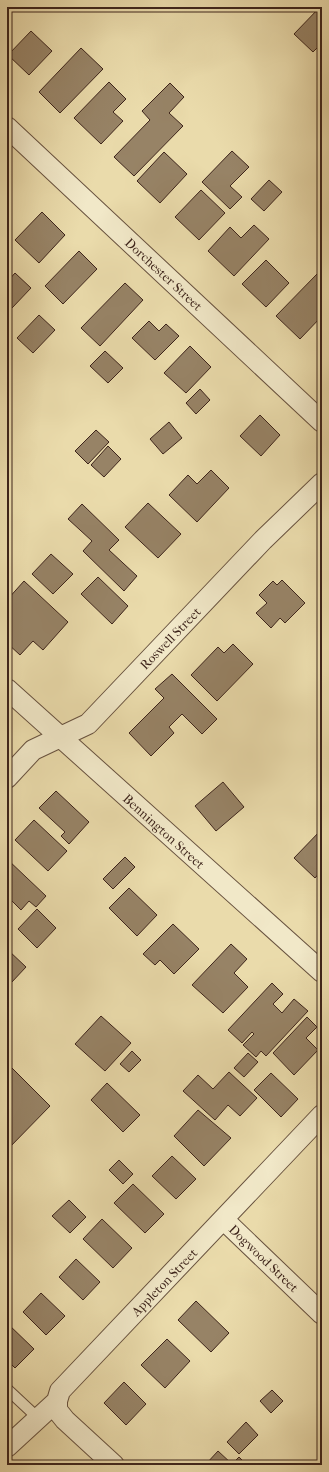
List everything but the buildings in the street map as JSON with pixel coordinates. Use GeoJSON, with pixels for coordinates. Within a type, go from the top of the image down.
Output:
{"type":"FeatureCollection","features":[{"type":"Feature","properties":{"kind":"street","name":"Dorchester Street"},"geometry":{"type":"LineString","coordinates":[[7,127],[322,422]]}},
{"type":"Feature","properties":{"kind":"street","name":"Roswell Street"},"geometry":{"type":"LineString","coordinates":[[7,778],[33,750],[88,724],[263,540],[322,483]]}},
{"type":"Feature","properties":{"kind":"street","name":"Bennington Street"},"geometry":{"type":"LineString","coordinates":[[7,689],[322,972]]}},
{"type":"Feature","properties":{"kind":"street","name":"Appleton Street"},"geometry":{"type":"LineString","coordinates":[[7,1447],[57,1401],[60,1391],[224,1220],[322,1115]]}},
{"type":"Feature","properties":{"kind":"street","name":"Dogwood Street"},"geometry":{"type":"LineString","coordinates":[[224,1220],[322,1314]]}},
{"type":"Feature","properties":{"kind":"street"},"geometry":{"type":"LineString","coordinates":[[57,1401],[57,1410],[65,1420],[114,1465]]}},
{"type":"Feature","properties":{"kind":"lane"},"geometry":{"type":"LineString","coordinates":[[7,1390],[38,1418]]}}]}
